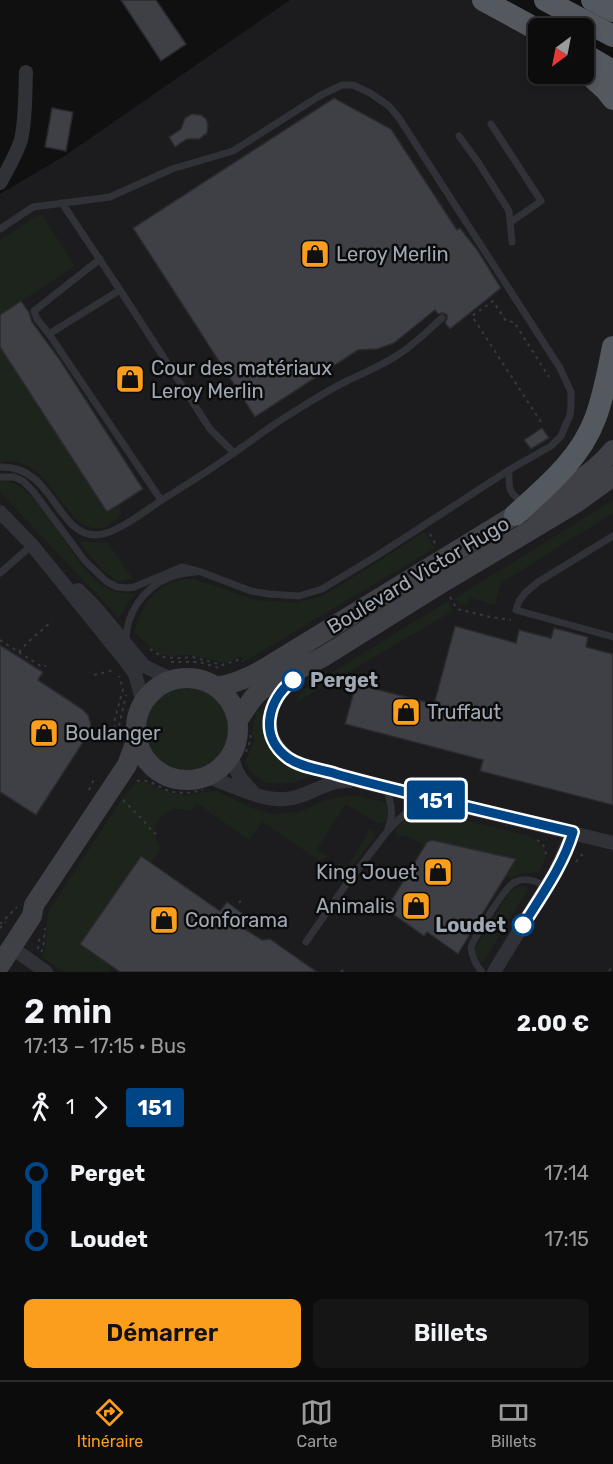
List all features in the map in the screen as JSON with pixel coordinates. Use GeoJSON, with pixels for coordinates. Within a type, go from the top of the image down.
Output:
{"type":"FeatureCollection","features":[{"type":"Feature","properties":{"kind":"highway"},"geometry":{"type":"LineString","coordinates":[[483,0],[528,25]]}},
{"type":"Feature","properties":{"kind":"highway"},"geometry":{"type":"LineString","coordinates":[[545,0],[613,36]]}},
{"type":"Feature","properties":{"kind":"highway"},"geometry":{"type":"LineString","coordinates":[[592,0],[613,11]]}},
{"type":"Feature","properties":{"kind":"highway"},"geometry":{"type":"LineString","coordinates":[[594,60],[613,70]]}},
{"type":"Feature","properties":{"kind":"highway"},"geometry":{"type":"LineString","coordinates":[[594,79],[613,99]]}},
{"type":"Feature","properties":{"kind":"highway"},"geometry":{"type":"LineString","coordinates":[[526,508],[556,478],[581,446],[595,420],[613,347]]}},
{"type":"Feature","properties":{"kind":"main road","name":"Boulevard Victor Hugo"},"geometry":{"type":"LineString","coordinates":[[218,678],[230,685],[245,680],[526,508],[585,475],[613,450]]}},
{"type":"Feature","properties":{"kind":"main road","name":"Boulevard Victor Hugo"},"geometry":{"type":"LineString","coordinates":[[238,720],[261,690],[323,657],[576,503],[613,476]]}},
{"type":"Feature","properties":{"kind":"main road"},"geometry":{"type":"LineString","coordinates":[[0,965],[6,947],[24,911],[34,905],[127,765],[129,739],[135,731],[138,711],[153,691],[173,680],[184,678],[206,682],[218,678],[238,720],[237,744],[232,755],[221,768],[208,777],[197,780],[185,781],[163,775],[154,769],[129,739]]}},
{"type":"Feature","properties":{"kind":"main road"},"geometry":{"type":"LineString","coordinates":[[110,789],[130,774],[154,769]]}},
{"type":"Feature","properties":{"kind":"street"},"geometry":{"type":"LineString","coordinates":[[0,183],[11,164],[20,140],[24,119],[26,72]]}},
{"type":"Feature","properties":{"kind":"street"},"geometry":{"type":"LineString","coordinates":[[0,512],[32,545],[125,660],[135,674],[143,702]]}},
{"type":"Feature","properties":{"kind":"street"},"geometry":{"type":"LineString","coordinates":[[32,545],[53,563],[96,608],[144,666],[173,680]]}},
{"type":"Feature","properties":{"kind":"street"},"geometry":{"type":"LineString","coordinates":[[323,657],[286,686],[274,702],[269,718],[272,737],[288,758],[300,764],[363,782],[613,843]]}},
{"type":"Feature","properties":{"kind":"street"},"geometry":{"type":"LineString","coordinates":[[232,755],[234,767],[241,780],[254,793]]}},
{"type":"Feature","properties":{"kind":"street"},"geometry":{"type":"LineString","coordinates":[[208,777],[265,797],[285,799],[303,795],[339,781],[363,782]]}},
{"type":"Feature","properties":{"kind":"street"},"geometry":{"type":"LineString","coordinates":[[494,972],[559,864],[573,832]]}},
{"type":"Feature","properties":{"kind":"street"},"geometry":{"type":"LineString","coordinates":[[6,947],[46,972]]}},
{"type":"Feature","properties":{"kind":"lane"},"geometry":{"type":"LineString","coordinates":[[0,229],[33,207],[110,197],[172,169],[233,151],[321,95],[342,85],[353,85],[389,106],[399,118],[560,368],[571,392],[570,415],[561,436],[551,446],[509,470],[322,589],[299,596],[251,591],[182,567],[137,586],[117,587],[106,582],[85,561],[23,481],[14,477],[0,477]]}},
{"type":"Feature","properties":{"kind":"lane"},"geometry":{"type":"LineString","coordinates":[[491,123],[541,201],[510,222]]}},
{"type":"Feature","properties":{"kind":"lane"},"geometry":{"type":"LineString","coordinates":[[459,136],[509,211],[512,242]]}},
{"type":"Feature","properties":{"kind":"lane"},"geometry":{"type":"LineString","coordinates":[[62,203],[210,429],[234,453]]}},
{"type":"Feature","properties":{"kind":"lane"},"geometry":{"type":"LineString","coordinates":[[100,259],[34,311],[161,500]]}},
{"type":"Feature","properties":{"kind":"lane"},"geometry":{"type":"LineString","coordinates":[[49,334],[120,290]]}},
{"type":"Feature","properties":{"kind":"lane"},"geometry":{"type":"LineString","coordinates":[[0,466],[12,466],[27,472],[36,479],[73,526],[83,534],[103,535],[121,527],[316,398],[396,356],[421,338],[442,318]]}},
{"type":"Feature","properties":{"kind":"lane"},"geometry":{"type":"LineString","coordinates":[[509,470],[511,492],[526,508]]}},
{"type":"Feature","properties":{"kind":"lane"},"geometry":{"type":"LineString","coordinates":[[613,536],[538,582],[526,592],[516,610],[613,637]]}},
{"type":"Feature","properties":{"kind":"lane"},"geometry":{"type":"LineString","coordinates":[[0,573],[32,545]]}},
{"type":"Feature","properties":{"kind":"lane"},"geometry":{"type":"LineString","coordinates":[[126,643],[126,629],[129,620],[142,596],[168,578],[201,572]]}},
{"type":"Feature","properties":{"kind":"lane"},"geometry":{"type":"LineString","coordinates":[[386,833],[392,818],[387,788]]}},
{"type":"Feature","properties":{"kind":"lane"},"geometry":{"type":"LineString","coordinates":[[306,942],[386,833],[413,807],[420,796]]}},
{"type":"Feature","properties":{"kind":"lane"},"geometry":{"type":"LineString","coordinates":[[482,972],[475,962],[471,947],[505,890],[514,882],[523,880],[539,882],[546,887]]}},
{"type":"Feature","properties":{"kind":"path"},"geometry":{"type":"LineString","coordinates":[[541,422],[472,316],[493,301],[506,321],[514,322],[549,377]]}},
{"type":"Feature","properties":{"kind":"path"},"geometry":{"type":"LineString","coordinates":[[424,525],[439,549]]}},
{"type":"Feature","properties":{"kind":"path"},"geometry":{"type":"LineString","coordinates":[[448,595],[457,609],[490,617]]}},
{"type":"Feature","properties":{"kind":"path"},"geometry":{"type":"LineString","coordinates":[[19,652],[52,621]]}},
{"type":"Feature","properties":{"kind":"path"},"geometry":{"type":"LineString","coordinates":[[0,640],[42,667],[46,666]]}},
{"type":"Feature","properties":{"kind":"path"},"geometry":{"type":"LineString","coordinates":[[154,658],[163,662],[199,662],[218,678]]}},
{"type":"Feature","properties":{"kind":"path"},"geometry":{"type":"LineString","coordinates":[[94,675],[117,669],[123,689],[114,722],[116,745]]}},
{"type":"Feature","properties":{"kind":"path"},"geometry":{"type":"LineString","coordinates":[[122,673],[125,679]]}},
{"type":"Feature","properties":{"kind":"path"},"geometry":{"type":"LineString","coordinates":[[127,687],[119,726],[129,739]]}},
{"type":"Feature","properties":{"kind":"path"},"geometry":{"type":"LineString","coordinates":[[100,772],[95,777],[141,818],[154,833],[160,835]]}},
{"type":"Feature","properties":{"kind":"path"},"geometry":{"type":"LineString","coordinates":[[239,903],[243,898]]}},
{"type":"Feature","properties":{"kind":"path"},"geometry":{"type":"LineString","coordinates":[[609,971],[613,965]]}},
{"type":"Feature","properties":{"kind":"shaded area"},"geometry":{"type":"Polygon","coordinates":[[[290,0],[493,0],[528,22],[528,84],[594,84],[594,72],[613,67],[613,972],[0,972],[0,194],[66,155],[290,0]]]}},
{"type":"Feature","properties":{"kind":"shaded area"},"geometry":{"type":"Polygon","coordinates":[[[38,215],[42,215],[75,266],[0,315],[0,240],[38,215]]]}},
{"type":"Feature","properties":{"kind":"shaded area"},"geometry":{"type":"Polygon","coordinates":[[[0,347],[107,512],[118,505],[121,515],[111,524],[96,528],[86,526],[76,519],[35,470],[18,462],[0,461],[0,347]]]}},
{"type":"Feature","properties":{"kind":"shaded area"},"geometry":{"type":"Polygon","coordinates":[[[0,481],[17,485],[30,495],[79,561],[98,582],[122,593],[136,593],[119,618],[0,492],[0,481]]]}},
{"type":"Feature","properties":{"kind":"shaded area"},"geometry":{"type":"Polygon","coordinates":[[[613,500],[613,513],[501,583],[495,605],[470,598],[467,605],[460,604],[455,598],[613,500]]]}},
{"type":"Feature","properties":{"kind":"shaded area"},"geometry":{"type":"Polygon","coordinates":[[[424,532],[435,548],[245,661],[241,656],[225,663],[192,655],[158,654],[134,632],[146,603],[157,591],[169,583],[182,579],[195,579],[255,600],[296,603],[325,595],[424,532]]]}},
{"type":"Feature","properties":{"kind":"shaded area"},"geometry":{"type":"Polygon","coordinates":[[[79,541],[108,543],[133,579],[118,582],[96,563],[79,541]]]}},
{"type":"Feature","properties":{"kind":"shaded area"},"geometry":{"type":"Polygon","coordinates":[[[448,601],[453,611],[295,703],[305,689],[448,601]]]}},
{"type":"Feature","properties":{"kind":"shaded area"},"geometry":{"type":"Polygon","coordinates":[[[186,685],[202,689],[216,698],[225,712],[229,728],[225,744],[216,758],[202,767],[186,771],[170,767],[156,758],[147,744],[143,728],[147,712],[156,698],[170,689],[186,685]]]}},
{"type":"Feature","properties":{"kind":"shaded area"},"geometry":{"type":"Polygon","coordinates":[[[262,707],[266,713],[264,733],[272,752],[286,765],[314,775],[291,782],[275,783],[267,782],[253,774],[245,762],[254,742],[252,730],[256,713],[262,707]]]}},
{"type":"Feature","properties":{"kind":"shaded area"},"geometry":{"type":"Polygon","coordinates":[[[145,782],[182,795],[217,791],[252,808],[272,814],[299,812],[326,800],[342,796],[359,796],[384,802],[389,808],[390,816],[384,823],[379,824],[346,804],[317,849],[327,856],[318,860],[263,822],[249,840],[197,803],[190,812],[181,809],[166,813],[161,818],[155,832],[156,840],[161,848],[151,863],[140,856],[80,943],[112,966],[108,972],[64,972],[41,957],[45,950],[48,912],[124,796],[136,783],[145,782]]]}},
{"type":"Feature","properties":{"kind":"shaded area"},"geometry":{"type":"Polygon","coordinates":[[[419,809],[529,836],[545,851],[545,860],[539,872],[520,874],[511,878],[507,875],[516,859],[435,840],[424,846],[405,835],[400,837],[396,835],[400,823],[419,809]]]}},
{"type":"Feature","properties":{"kind":"shaded area"},"geometry":{"type":"Polygon","coordinates":[[[361,825],[374,831],[375,836],[347,874],[340,875],[336,870],[338,863],[347,868],[369,831],[361,825]]]}},
{"type":"Feature","properties":{"kind":"shaded area"},"geometry":{"type":"Polygon","coordinates":[[[518,886],[528,889],[483,963],[477,955],[477,945],[509,892],[518,886]]]}},
{"type":"Feature","properties":{"kind":"building"},"geometry":{"type":"Polygon","coordinates":[[[121,0],[156,0],[186,44],[161,61],[121,0]]]}},
{"type":"Feature","properties":{"kind":"building","name":"Leroy Merlin"},"geometry":{"type":"Polygon","coordinates":[[[334,98],[391,129],[457,230],[460,228],[478,251],[501,288],[450,329],[445,323],[447,315],[438,314],[435,310],[394,343],[377,349],[358,350],[255,417],[133,228],[334,98]]]}},
{"type":"Feature","properties":{"kind":"building"},"geometry":{"type":"Polygon","coordinates":[[[52,108],[73,112],[66,151],[45,147],[52,108]]]}},
{"type":"Feature","properties":{"kind":"building"},"geometry":{"type":"Polygon","coordinates":[[[192,114],[201,115],[206,119],[207,133],[199,139],[187,139],[175,147],[169,137],[181,129],[185,118],[192,114]]]}},
{"type":"Feature","properties":{"kind":"building"},"geometry":{"type":"Polygon","coordinates":[[[21,301],[29,312],[32,322],[60,360],[143,489],[107,512],[0,347],[0,315],[21,301]]]}},
{"type":"Feature","properties":{"kind":"building"},"geometry":{"type":"Polygon","coordinates":[[[542,428],[549,438],[531,449],[524,440],[542,428]]]}},
{"type":"Feature","properties":{"kind":"building","name":"Truffaut"},"geometry":{"type":"Polygon","coordinates":[[[455,626],[516,643],[519,630],[551,638],[554,628],[588,637],[586,647],[613,654],[613,805],[480,771],[483,760],[345,724],[356,684],[434,704],[455,626]]]}},
{"type":"Feature","properties":{"kind":"building","name":"Boulanger"},"geometry":{"type":"Polygon","coordinates":[[[0,645],[43,672],[38,680],[82,709],[90,721],[91,726],[87,736],[36,815],[0,792],[0,645]]]}},
{"type":"Feature","properties":{"kind":"building"},"geometry":{"type":"Polygon","coordinates":[[[432,840],[516,859],[458,954],[427,932],[424,936],[386,909],[427,842],[432,840]]]}},
{"type":"Feature","properties":{"kind":"building","name":"Conforama"},"geometry":{"type":"Polygon","coordinates":[[[141,856],[220,911],[227,902],[250,919],[243,928],[262,940],[270,939],[317,972],[120,972],[80,944],[141,856]]]}},
{"type":"Feature","properties":{"kind":"bus line","name":"151"},"geometry":{"type":"LineString","coordinates":[[293,680],[279,694],[269,718],[272,737],[288,758],[300,764],[363,782],[573,832],[555,872],[523,925]]}},
{"type":"Feature","properties":{"kind":"place","name":"Leroy Merlin"},"geometry":{"type":"Point","coordinates":[315,254]}},
{"type":"Feature","properties":{"kind":"place","name":"Cour des matériaux Leroy Merlin"},"geometry":{"type":"Point","coordinates":[130,379]}},
{"type":"Feature","properties":{"kind":"place","name":"Perget"},"geometry":{"type":"Point","coordinates":[293,680]}},
{"type":"Feature","properties":{"kind":"place","name":"Truffaut"},"geometry":{"type":"Point","coordinates":[406,712]}},
{"type":"Feature","properties":{"kind":"place","name":"Boulanger"},"geometry":{"type":"Point","coordinates":[44,733]}},
{"type":"Feature","properties":{"kind":"place","name":"King Jouet"},"geometry":{"type":"Point","coordinates":[438,872]}},
{"type":"Feature","properties":{"kind":"place","name":"Animalis"},"geometry":{"type":"Point","coordinates":[416,906]}},
{"type":"Feature","properties":{"kind":"place","name":"Conforama"},"geometry":{"type":"Point","coordinates":[164,920]}},
{"type":"Feature","properties":{"kind":"place","name":"Loudet"},"geometry":{"type":"Point","coordinates":[523,925]}}]}
